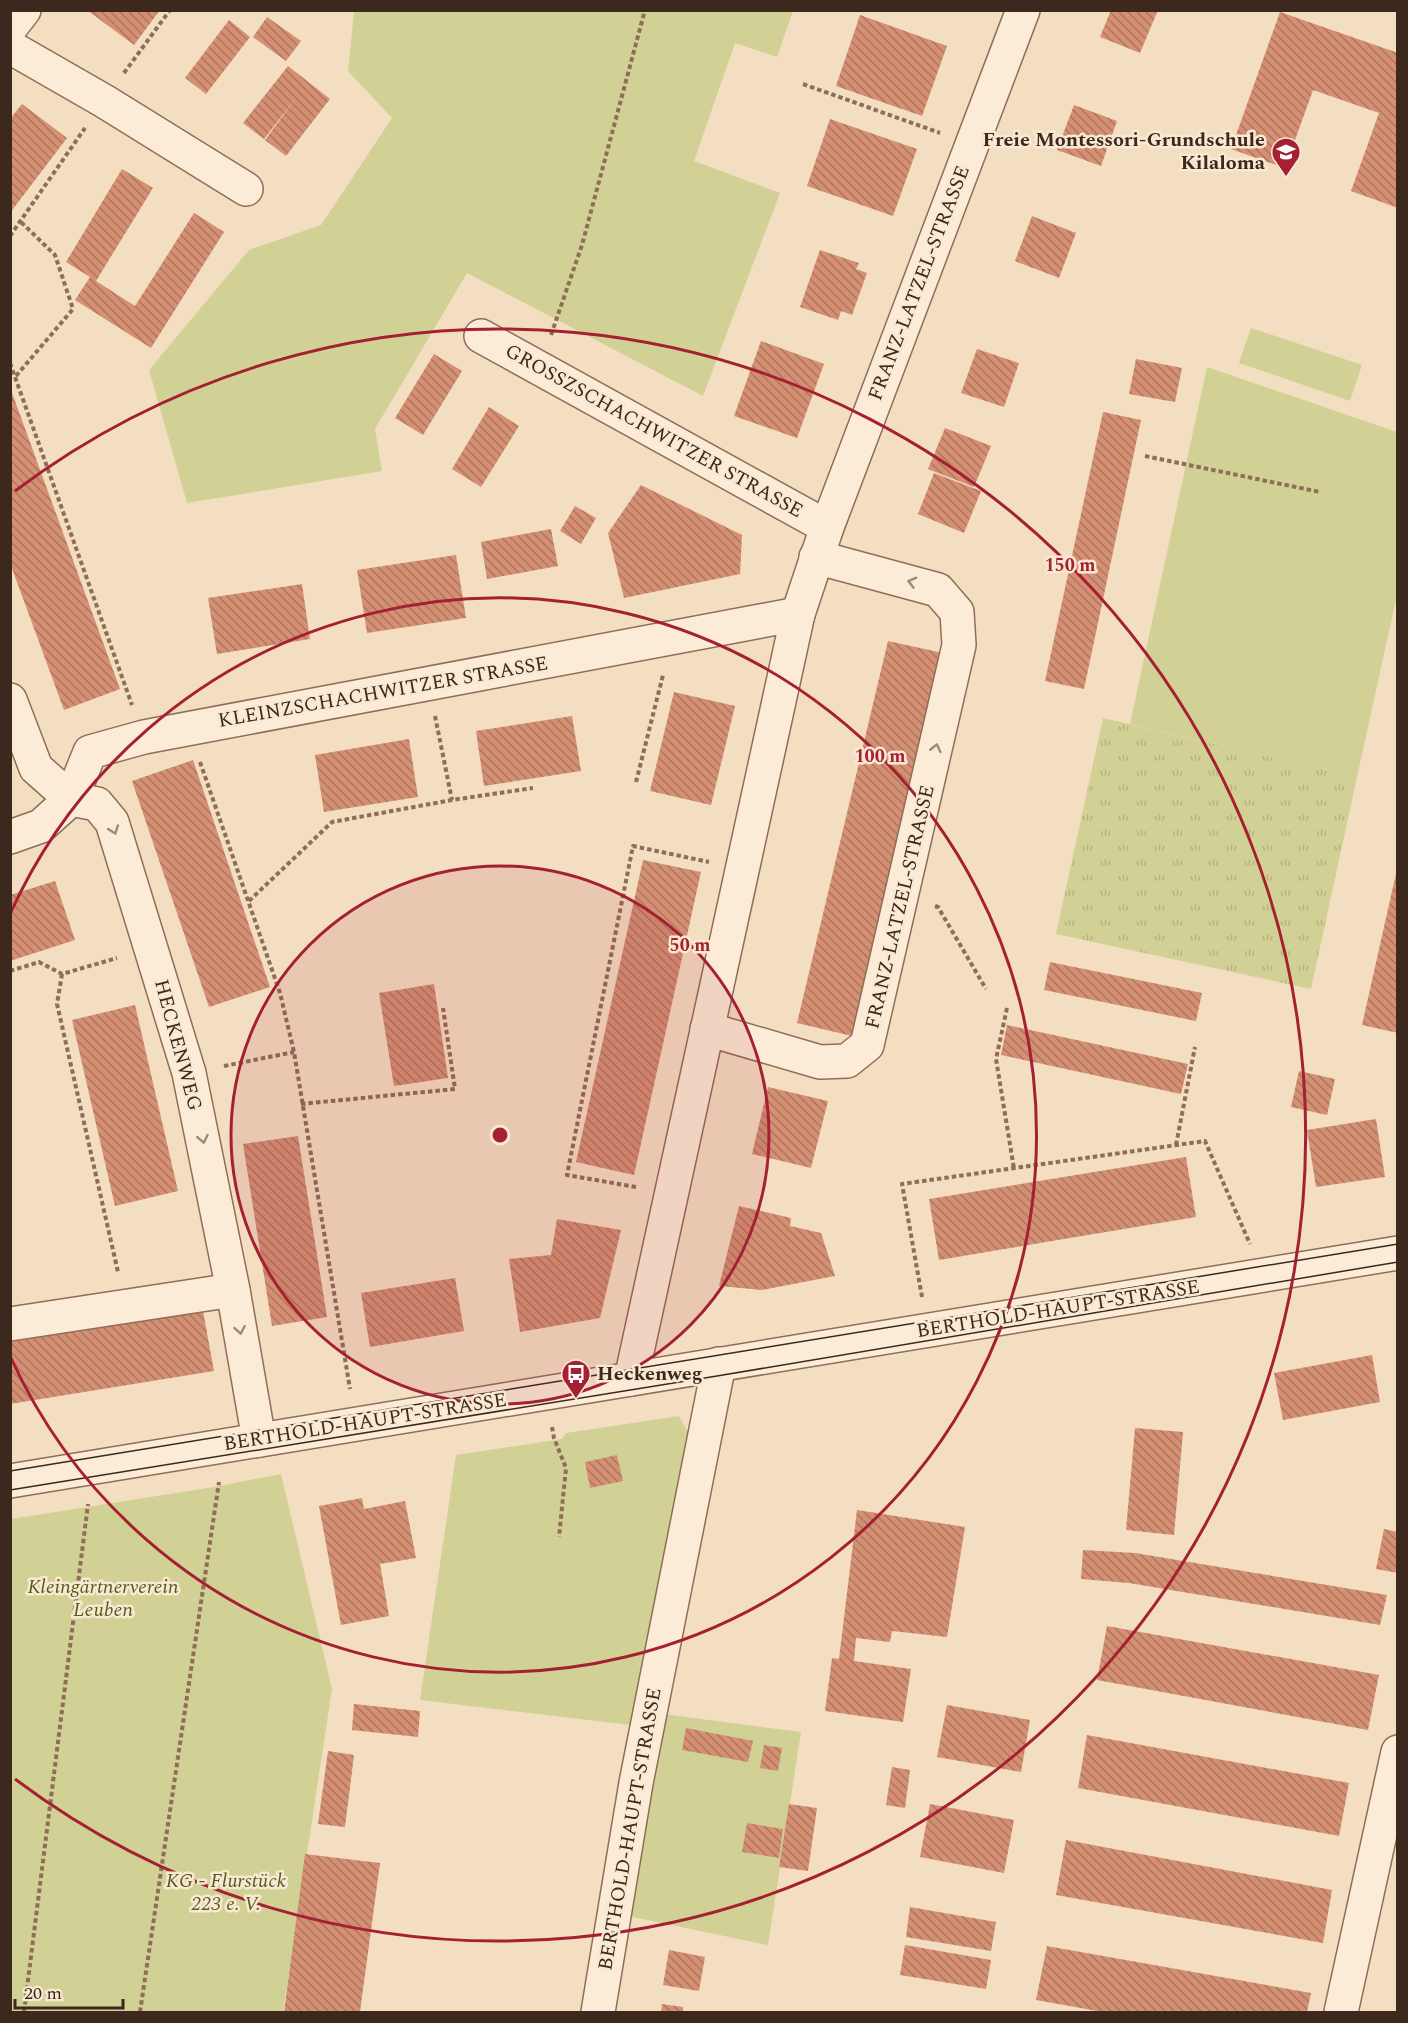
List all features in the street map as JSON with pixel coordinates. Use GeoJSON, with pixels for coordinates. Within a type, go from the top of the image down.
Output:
{"type":"FeatureCollection","features":[{"type":"Feature","properties":{"kind":"street"},"geometry":{"type":"LineString","coordinates":[[10,28],[24,10]]}},
{"type":"Feature","properties":{"kind":"street","name":"FRANZ-LATZEL-STRASSE"},"geometry":{"type":"LineString","coordinates":[[631,1379],[798,614],[821,542],[1023,10]]}},
{"type":"Feature","properties":{"kind":"street"},"geometry":{"type":"LineString","coordinates":[[10,46],[246,189]]}},
{"type":"Feature","properties":{"kind":"street","name":"GROSSZSCHACHWITZER STRASSE"},"geometry":{"type":"LineString","coordinates":[[481,336],[539,367],[821,542]]}},
{"type":"Feature","properties":{"kind":"street","name":"FRANZ-LATZEL-STRASSE"},"geometry":{"type":"LineString","coordinates":[[707,1029],[820,1062],[847,1061],[867,1045],[902,899],[959,645],[957,612],[938,590],[821,542]]}},
{"type":"Feature","properties":{"kind":"street","name":"KLEINZSCHACHWITZER STRASSE"},"geometry":{"type":"LineString","coordinates":[[10,837],[40,826],[71,799],[90,752],[188,728],[798,614]]}},
{"type":"Feature","properties":{"kind":"street","name":"HECKENWEG"},"geometry":{"type":"LineString","coordinates":[[10,700],[36,768],[71,799],[97,804],[112,822],[189,1072],[233,1290],[259,1440]]}},
{"type":"Feature","properties":{"kind":"street","name":"BERTHOLD-HAUPT-STRASSE"},"geometry":{"type":"LineString","coordinates":[[10,1481],[1398,1253]]}},
{"type":"Feature","properties":{"kind":"street"},"geometry":{"type":"LineString","coordinates":[[10,1324],[233,1290]]}},
{"type":"Feature","properties":{"kind":"street","name":"BERTHOLD-HAUPT-STRASSE"},"geometry":{"type":"LineString","coordinates":[[598,2013],[636,1783],[719,1364]]}},
{"type":"Feature","properties":{"kind":"street"},"geometry":{"type":"LineString","coordinates":[[1341,2013],[1398,1752]]}},
{"type":"Feature","properties":{"kind":"path"},"geometry":{"type":"LineString","coordinates":[[10,236],[170,10]]}},
{"type":"Feature","properties":{"kind":"path"},"geometry":{"type":"LineString","coordinates":[[539,367],[582,245],[645,10]]}},
{"type":"Feature","properties":{"kind":"path"},"geometry":{"type":"LineString","coordinates":[[804,84],[972,144]]}},
{"type":"Feature","properties":{"kind":"path"},"geometry":{"type":"LineString","coordinates":[[15,376],[73,309],[55,255],[21,222]]}},
{"type":"Feature","properties":{"kind":"path"},"geometry":{"type":"LineString","coordinates":[[10,363],[144,737]]}},
{"type":"Feature","properties":{"kind":"path"},"geometry":{"type":"LineString","coordinates":[[1145,456],[1320,492]]}},
{"type":"Feature","properties":{"kind":"path"},"geometry":{"type":"LineString","coordinates":[[636,782],[672,638]]}},
{"type":"Feature","properties":{"kind":"path"},"geometry":{"type":"LineString","coordinates":[[429,683],[452,800]]}},
{"type":"Feature","properties":{"kind":"path"},"geometry":{"type":"LineString","coordinates":[[188,728],[280,993],[294,1052],[356,1424]]}},
{"type":"Feature","properties":{"kind":"path"},"geometry":{"type":"LineString","coordinates":[[249,901],[332,822],[533,788]]}},
{"type":"Feature","properties":{"kind":"path"},"geometry":{"type":"LineString","coordinates":[[671,1193],[567,1175],[633,846],[742,869]]}},
{"type":"Feature","properties":{"kind":"path"},"geometry":{"type":"LineString","coordinates":[[902,899],[938,907],[986,989]]}},
{"type":"Feature","properties":{"kind":"path"},"geometry":{"type":"LineString","coordinates":[[10,971],[39,962],[62,974],[151,948]]}},
{"type":"Feature","properties":{"kind":"path"},"geometry":{"type":"LineString","coordinates":[[62,974],[57,1004],[126,1307]]}},
{"type":"Feature","properties":{"kind":"path"},"geometry":{"type":"LineString","coordinates":[[301,1104],[455,1089],[443,1008]]}},
{"type":"Feature","properties":{"kind":"path"},"geometry":{"type":"LineString","coordinates":[[1007,1008],[996,1059],[1014,1169]]}},
{"type":"Feature","properties":{"kind":"path"},"geometry":{"type":"LineString","coordinates":[[1176,1144],[1195,1047]]}},
{"type":"Feature","properties":{"kind":"path"},"geometry":{"type":"LineString","coordinates":[[189,1072],[294,1052]]}},
{"type":"Feature","properties":{"kind":"path"},"geometry":{"type":"LineString","coordinates":[[928,1330],[902,1184],[1205,1141],[1263,1275]]}},
{"type":"Feature","properties":{"kind":"path"},"geometry":{"type":"LineString","coordinates":[[547,1392],[554,1438],[566,1468],[559,1537]]}},
{"type":"Feature","properties":{"kind":"path"},"geometry":{"type":"LineString","coordinates":[[140,2013],[225,1445]]}},
{"type":"Feature","properties":{"kind":"path"},"geometry":{"type":"LineString","coordinates":[[24,2013],[88,1507]]}},
{"type":"Feature","properties":{"kind":"green space"},"geometry":{"type":"Polygon","coordinates":[[[354,11],[793,11],[777,57],[735,43],[694,161],[780,193],[703,396],[467,273],[375,429],[382,471],[187,503],[149,370],[249,250],[321,225],[392,118],[348,71],[354,11]]]}},
{"type":"Feature","properties":{"kind":"green space"},"geometry":{"type":"Polygon","coordinates":[[[1251,328],[1362,365],[1350,401],[1239,363],[1251,328]]]}},
{"type":"Feature","properties":{"kind":"green space"},"geometry":{"type":"Polygon","coordinates":[[[1207,367],[1397,432],[1397,595],[1357,777],[1130,724],[1207,367]]]}},
{"type":"Feature","properties":{"kind":"green space"},"geometry":{"type":"Polygon","coordinates":[[[1103,718],[1357,777],[1311,989],[1056,934],[1103,718]]]}},
{"type":"Feature","properties":{"kind":"green space"},"geometry":{"type":"Polygon","coordinates":[[[679,1416],[689,1434],[639,1726],[420,1700],[456,1455],[562,1439],[566,1433],[679,1416]]]}},
{"type":"Feature","properties":{"kind":"green space"},"geometry":{"type":"Polygon","coordinates":[[[281,1474],[332,1689],[283,2012],[11,2012],[11,1519],[214,1487],[281,1474]]]}},
{"type":"Feature","properties":{"kind":"green space"},"geometry":{"type":"Polygon","coordinates":[[[663,1714],[801,1732],[768,1945],[623,1915],[663,1714]]]}},
{"type":"Feature","properties":{"kind":"building"},"geometry":{"type":"Polygon","coordinates":[[[87,10],[160,10],[134,45],[87,10]]]}},
{"type":"Feature","properties":{"kind":"building"},"geometry":{"type":"Polygon","coordinates":[[[1111,10],[1158,10],[1140,53],[1100,37],[1111,10]]]}},
{"type":"Feature","properties":{"kind":"building"},"geometry":{"type":"Polygon","coordinates":[[[1280,12],[1398,53],[1398,208],[1351,191],[1379,113],[1313,90],[1285,168],[1231,149],[1280,12]]]}},
{"type":"Feature","properties":{"kind":"building"},"geometry":{"type":"Polygon","coordinates":[[[860,15],[947,46],[922,116],[836,86],[860,15]]]}},
{"type":"Feature","properties":{"kind":"building"},"geometry":{"type":"Polygon","coordinates":[[[267,17],[301,41],[286,61],[253,37],[267,17]]]}},
{"type":"Feature","properties":{"kind":"building"},"geometry":{"type":"Polygon","coordinates":[[[229,20],[250,37],[206,94],[185,78],[229,20]]]}},
{"type":"Feature","properties":{"kind":"building"},"geometry":{"type":"Polygon","coordinates":[[[288,66],[330,99],[286,156],[265,140],[296,98],[264,139],[243,123],[288,66]]]}},
{"type":"Feature","properties":{"kind":"building"},"geometry":{"type":"Polygon","coordinates":[[[22,104],[67,138],[10,213],[10,119],[22,104]]]}},
{"type":"Feature","properties":{"kind":"building"},"geometry":{"type":"Polygon","coordinates":[[[1074,105],[1117,121],[1101,166],[1057,150],[1074,105]]]}},
{"type":"Feature","properties":{"kind":"building"},"geometry":{"type":"Polygon","coordinates":[[[830,119],[917,149],[893,216],[807,186],[830,119]]]}},
{"type":"Feature","properties":{"kind":"building"},"geometry":{"type":"Polygon","coordinates":[[[122,169],[153,188],[96,281],[135,306],[194,213],[224,232],[151,348],[75,300],[90,277],[66,262],[122,169]]]}},
{"type":"Feature","properties":{"kind":"building"},"geometry":{"type":"Polygon","coordinates":[[[1032,216],[1076,233],[1059,278],[1015,261],[1032,216]]]}},
{"type":"Feature","properties":{"kind":"building"},"geometry":{"type":"Polygon","coordinates":[[[820,250],[859,263],[856,269],[867,273],[852,315],[841,311],[838,320],[800,307],[820,250]]]}},
{"type":"Feature","properties":{"kind":"building"},"geometry":{"type":"Polygon","coordinates":[[[761,341],[824,364],[797,438],[734,416],[761,341]]]}},
{"type":"Feature","properties":{"kind":"building"},"geometry":{"type":"Polygon","coordinates":[[[977,349],[1019,363],[1004,407],[961,393],[977,349]]]}},
{"type":"Feature","properties":{"kind":"building"},"geometry":{"type":"Polygon","coordinates":[[[434,354],[462,371],[423,435],[395,418],[434,354]]]}},
{"type":"Feature","properties":{"kind":"building"},"geometry":{"type":"Polygon","coordinates":[[[1136,359],[1182,368],[1175,402],[1129,394],[1136,359]]]}},
{"type":"Feature","properties":{"kind":"building"},"geometry":{"type":"Polygon","coordinates":[[[11,390],[120,689],[64,710],[10,563],[11,390]]]}},
{"type":"Feature","properties":{"kind":"building"},"geometry":{"type":"Polygon","coordinates":[[[489,407],[519,426],[481,487],[452,469],[489,407]]]}},
{"type":"Feature","properties":{"kind":"building"},"geometry":{"type":"Polygon","coordinates":[[[1103,412],[1141,420],[1084,689],[1045,681],[1103,412]]]}},
{"type":"Feature","properties":{"kind":"building"},"geometry":{"type":"Polygon","coordinates":[[[945,428],[991,446],[974,487],[928,469],[945,428]]]}},
{"type":"Feature","properties":{"kind":"building"},"geometry":{"type":"Polygon","coordinates":[[[934,473],[981,491],[964,533],[918,514],[934,473]]]}},
{"type":"Feature","properties":{"kind":"building"},"geometry":{"type":"Polygon","coordinates":[[[641,485],[742,535],[740,574],[624,598],[608,533],[641,485]]]}},
{"type":"Feature","properties":{"kind":"building"},"geometry":{"type":"Polygon","coordinates":[[[575,506],[596,518],[581,544],[560,531],[575,506]]]}},
{"type":"Feature","properties":{"kind":"building"},"geometry":{"type":"Polygon","coordinates":[[[551,529],[558,566],[487,579],[481,542],[551,529]]]}},
{"type":"Feature","properties":{"kind":"building"},"geometry":{"type":"Polygon","coordinates":[[[456,555],[466,618],[367,633],[357,570],[456,555]]]}},
{"type":"Feature","properties":{"kind":"building"},"geometry":{"type":"Polygon","coordinates":[[[302,584],[310,639],[217,654],[208,598],[302,584]]]}},
{"type":"Feature","properties":{"kind":"building"},"geometry":{"type":"Polygon","coordinates":[[[888,641],[943,653],[852,1036],[797,1023],[888,641]]]}},
{"type":"Feature","properties":{"kind":"building"},"geometry":{"type":"Polygon","coordinates":[[[674,692],[735,706],[711,805],[650,791],[674,692]]]}},
{"type":"Feature","properties":{"kind":"building"},"geometry":{"type":"Polygon","coordinates":[[[572,716],[581,771],[484,786],[476,731],[572,716]]]}},
{"type":"Feature","properties":{"kind":"building"},"geometry":{"type":"Polygon","coordinates":[[[409,739],[418,797],[324,812],[315,755],[409,739]]]}},
{"type":"Feature","properties":{"kind":"building"},"geometry":{"type":"Polygon","coordinates":[[[193,760],[270,987],[209,1007],[132,781],[193,760]]]}},
{"type":"Feature","properties":{"kind":"building"},"geometry":{"type":"Polygon","coordinates":[[[643,860],[701,872],[634,1175],[576,1162],[643,860]]]}},
{"type":"Feature","properties":{"kind":"building"},"geometry":{"type":"Polygon","coordinates":[[[1398,869],[1398,1033],[1362,1025],[1398,869]]]}},
{"type":"Feature","properties":{"kind":"building"},"geometry":{"type":"Polygon","coordinates":[[[55,881],[75,940],[10,961],[10,895],[55,881]]]}},
{"type":"Feature","properties":{"kind":"building"},"geometry":{"type":"Polygon","coordinates":[[[1050,962],[1202,993],[1196,1021],[1044,990],[1050,962]]]}},
{"type":"Feature","properties":{"kind":"building"},"geometry":{"type":"Polygon","coordinates":[[[434,984],[448,1078],[394,1086],[379,993],[434,984]]]}},
{"type":"Feature","properties":{"kind":"building"},"geometry":{"type":"Polygon","coordinates":[[[135,1005],[178,1191],[115,1206],[72,1020],[135,1005]]]}},
{"type":"Feature","properties":{"kind":"building"},"geometry":{"type":"Polygon","coordinates":[[[1007,1025],[1188,1064],[1181,1094],[1001,1055],[1007,1025]]]}},
{"type":"Feature","properties":{"kind":"building"},"geometry":{"type":"Polygon","coordinates":[[[1299,1071],[1335,1079],[1327,1115],[1291,1107],[1299,1071]]]}},
{"type":"Feature","properties":{"kind":"building"},"geometry":{"type":"Polygon","coordinates":[[[768,1087],[828,1101],[811,1168],[752,1154],[768,1087]]]}},
{"type":"Feature","properties":{"kind":"building"},"geometry":{"type":"Polygon","coordinates":[[[1376,1119],[1385,1177],[1316,1187],[1307,1130],[1376,1119]]]}},
{"type":"Feature","properties":{"kind":"building"},"geometry":{"type":"Polygon","coordinates":[[[298,1136],[327,1317],[272,1326],[243,1144],[298,1136]]]}},
{"type":"Feature","properties":{"kind":"building"},"geometry":{"type":"Polygon","coordinates":[[[1186,1157],[1196,1217],[939,1260],[929,1199],[1186,1157]]]}},
{"type":"Feature","properties":{"kind":"building"},"geometry":{"type":"Polygon","coordinates":[[[739,1206],[791,1218],[790,1226],[821,1233],[835,1276],[762,1290],[719,1286],[739,1206]]]}},
{"type":"Feature","properties":{"kind":"building"},"geometry":{"type":"Polygon","coordinates":[[[557,1219],[621,1230],[600,1318],[520,1332],[509,1259],[551,1255],[557,1219]]]}},
{"type":"Feature","properties":{"kind":"building"},"geometry":{"type":"Polygon","coordinates":[[[455,1278],[464,1331],[370,1347],[361,1293],[455,1278]]]}},
{"type":"Feature","properties":{"kind":"building"},"geometry":{"type":"Polygon","coordinates":[[[203,1311],[214,1371],[10,1404],[10,1342],[203,1311]]]}},
{"type":"Feature","properties":{"kind":"building"},"geometry":{"type":"Polygon","coordinates":[[[1372,1355],[1380,1402],[1283,1420],[1274,1373],[1372,1355]]]}},
{"type":"Feature","properties":{"kind":"building"},"geometry":{"type":"Polygon","coordinates":[[[1135,1428],[1183,1432],[1174,1535],[1126,1530],[1135,1428]]]}},
{"type":"Feature","properties":{"kind":"building"},"geometry":{"type":"Polygon","coordinates":[[[617,1455],[623,1481],[590,1488],[585,1462],[617,1455]]]}},
{"type":"Feature","properties":{"kind":"building"},"geometry":{"type":"Polygon","coordinates":[[[362,1498],[364,1509],[405,1501],[416,1558],[380,1564],[389,1616],[341,1625],[319,1506],[362,1498]]]}},
{"type":"Feature","properties":{"kind":"building"},"geometry":{"type":"Polygon","coordinates":[[[857,1510],[965,1527],[947,1637],[892,1631],[890,1642],[856,1638],[854,1661],[911,1669],[903,1722],[825,1711],[832,1658],[839,1659],[857,1510]]]}},
{"type":"Feature","properties":{"kind":"building"},"geometry":{"type":"Polygon","coordinates":[[[1384,1529],[1398,1532],[1398,1573],[1376,1569],[1384,1529]]]}},
{"type":"Feature","properties":{"kind":"building"},"geometry":{"type":"Polygon","coordinates":[[[1083,1550],[1135,1553],[1387,1595],[1380,1625],[1129,1583],[1081,1579],[1083,1550]]]}},
{"type":"Feature","properties":{"kind":"building"},"geometry":{"type":"Polygon","coordinates":[[[1107,1626],[1379,1675],[1368,1730],[1097,1680],[1107,1626]]]}},
{"type":"Feature","properties":{"kind":"building"},"geometry":{"type":"Polygon","coordinates":[[[354,1704],[420,1711],[418,1737],[352,1730],[354,1704]]]}},
{"type":"Feature","properties":{"kind":"building"},"geometry":{"type":"Polygon","coordinates":[[[947,1705],[1030,1720],[1021,1772],[937,1757],[947,1705]]]}},
{"type":"Feature","properties":{"kind":"building"},"geometry":{"type":"Polygon","coordinates":[[[686,1728],[753,1741],[748,1762],[682,1750],[686,1728]]]}},
{"type":"Feature","properties":{"kind":"building"},"geometry":{"type":"Polygon","coordinates":[[[1087,1735],[1349,1783],[1339,1836],[1078,1788],[1087,1735]]]}},
{"type":"Feature","properties":{"kind":"building"},"geometry":{"type":"Polygon","coordinates":[[[764,1745],[782,1748],[778,1771],[760,1768],[764,1745]]]}},
{"type":"Feature","properties":{"kind":"building"},"geometry":{"type":"Polygon","coordinates":[[[328,1751],[354,1755],[345,1827],[318,1824],[328,1751]]]}},
{"type":"Feature","properties":{"kind":"building"},"geometry":{"type":"Polygon","coordinates":[[[892,1767],[910,1770],[905,1808],[886,1805],[892,1767]]]}},
{"type":"Feature","properties":{"kind":"building"},"geometry":{"type":"Polygon","coordinates":[[[789,1804],[817,1808],[808,1871],[779,1867],[789,1804]]]}},
{"type":"Feature","properties":{"kind":"building"},"geometry":{"type":"Polygon","coordinates":[[[930,1804],[1014,1820],[1004,1873],[920,1857],[930,1804]]]}},
{"type":"Feature","properties":{"kind":"building"},"geometry":{"type":"Polygon","coordinates":[[[747,1823],[783,1829],[779,1858],[742,1852],[747,1823]]]}},
{"type":"Feature","properties":{"kind":"building"},"geometry":{"type":"Polygon","coordinates":[[[1066,1840],[1332,1890],[1323,1943],[1056,1895],[1066,1840]]]}},
{"type":"Feature","properties":{"kind":"building"},"geometry":{"type":"Polygon","coordinates":[[[305,1854],[380,1863],[360,2012],[284,2012],[305,1854]]]}},
{"type":"Feature","properties":{"kind":"building"},"geometry":{"type":"Polygon","coordinates":[[[910,1907],[996,1922],[991,1951],[906,1937],[910,1907]]]}},
{"type":"Feature","properties":{"kind":"building"},"geometry":{"type":"Polygon","coordinates":[[[905,1945],[991,1960],[986,1989],[900,1975],[905,1945]]]}},
{"type":"Feature","properties":{"kind":"building"},"geometry":{"type":"Polygon","coordinates":[[[1047,1946],[1311,1993],[1307,2012],[1103,2012],[1036,2000],[1047,1946]]]}},
{"type":"Feature","properties":{"kind":"building"},"geometry":{"type":"Polygon","coordinates":[[[669,1950],[705,1957],[699,1991],[663,1985],[669,1950]]]}},
{"type":"Feature","properties":{"kind":"building"},"geometry":{"type":"Polygon","coordinates":[[[662,2004],[683,2007],[683,2012],[661,2012],[662,2004]]]}},
{"type":"Feature","properties":{"kind":"tram line"},"geometry":{"type":"LineString","coordinates":[[10,1471],[1398,1244]]}},
{"type":"Feature","properties":{"kind":"tram line"},"geometry":{"type":"LineString","coordinates":[[10,1490],[717,1376],[1398,1262]]}},
{"type":"Feature","properties":{"kind":"place","name":"Freie Montessori-Grundschule Kilaloma"},"geometry":{"type":"Point","coordinates":[1286,178]}},
{"type":"Feature","properties":{"kind":"place","name":"Heckenweg"},"geometry":{"type":"Point","coordinates":[576,1400]}},
{"type":"Feature","properties":{"kind":"park label","name":"Kleingärtnerverein Leuben"},"geometry":{"type":"Point","coordinates":[103,1598]}},
{"type":"Feature","properties":{"kind":"park label","name":"KG - Flurstück 223 e. V."},"geometry":{"type":"Point","coordinates":[226,1892]}}]}
